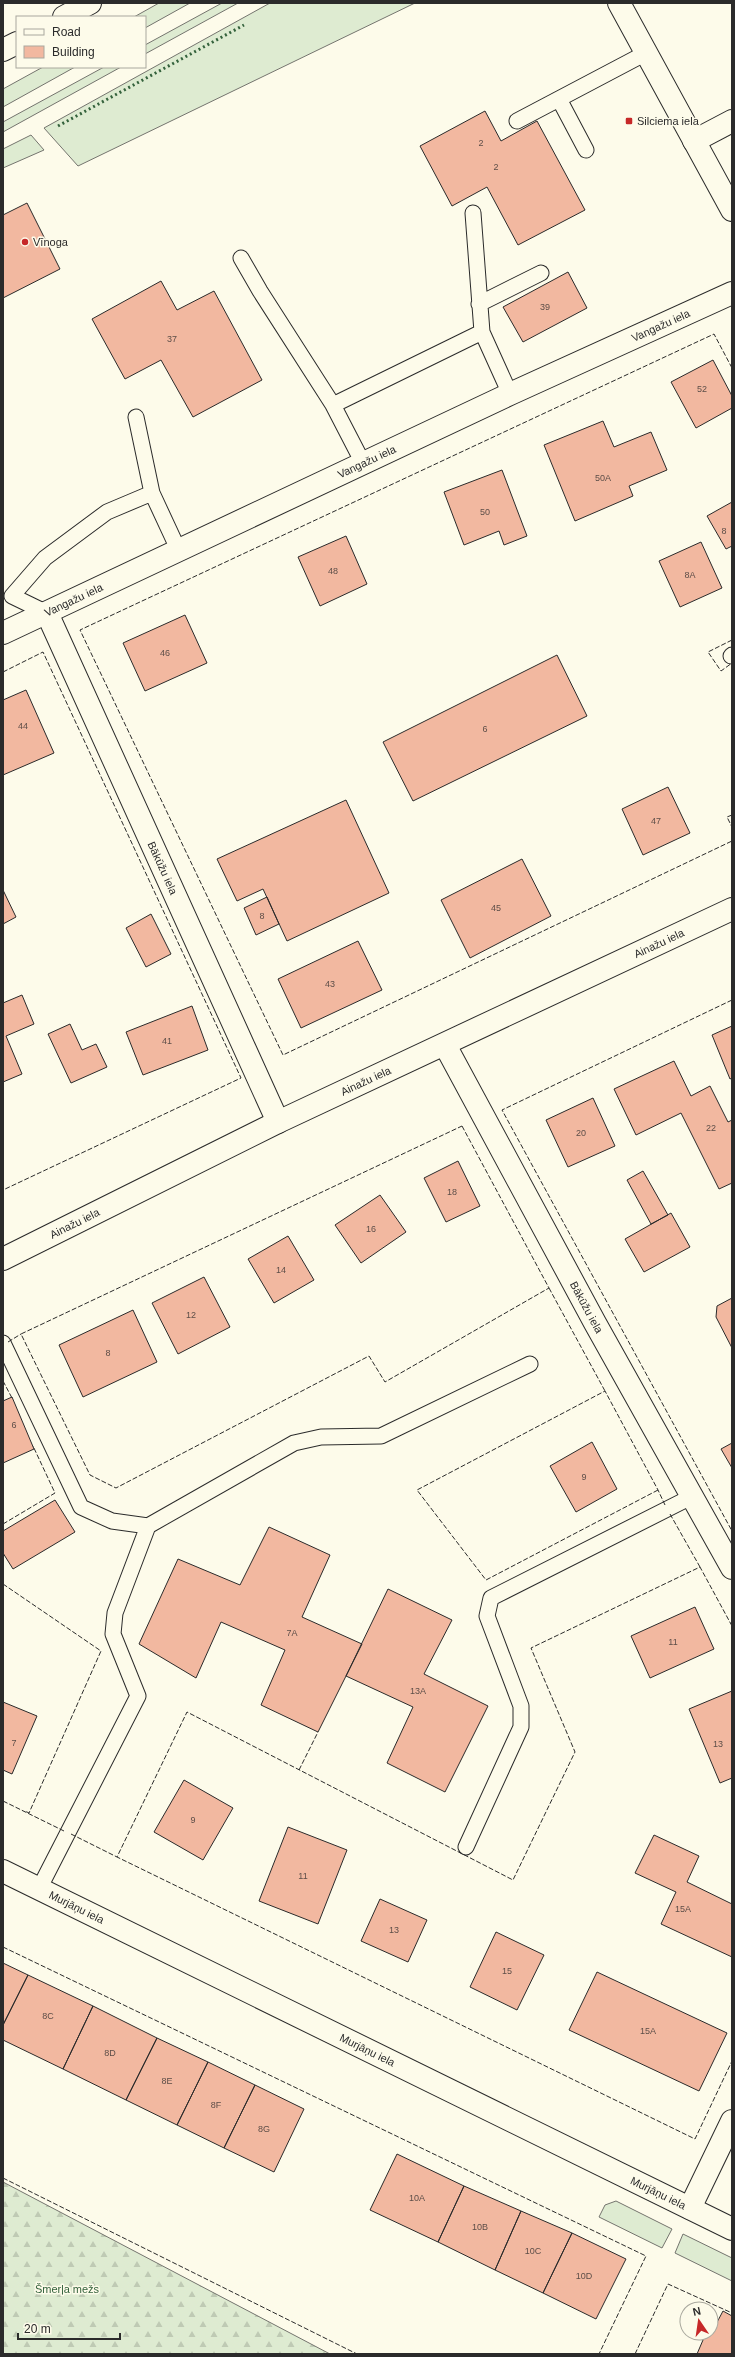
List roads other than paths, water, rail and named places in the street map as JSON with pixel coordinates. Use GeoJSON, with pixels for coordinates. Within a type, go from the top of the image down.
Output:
{"type":"FeatureCollection","features":[{"type":"Feature","properties":{"kind":"main road"},"geometry":{"type":"LineString","coordinates":[[66,16],[90,3]]}},
{"type":"Feature","properties":{"kind":"main road"},"geometry":{"type":"LineString","coordinates":[[619,3],[732,210]]}},
{"type":"Feature","properties":{"kind":"main road"},"geometry":{"type":"LineString","coordinates":[[3,50],[16,44]]}},
{"type":"Feature","properties":{"kind":"main road"},"geometry":{"type":"LineString","coordinates":[[694,141],[732,121]]}},
{"type":"Feature","properties":{"kind":"main road","name":"Vangažu iela"},"geometry":{"type":"LineString","coordinates":[[3,633],[178,549],[510,394],[732,293]]}},
{"type":"Feature","properties":{"kind":"main road","name":"Bākūžu iela"},"geometry":{"type":"LineString","coordinates":[[47,613],[68,656],[278,1122]]}},
{"type":"Feature","properties":{"kind":"main road","name":"Ainažu iela"},"geometry":{"type":"LineString","coordinates":[[3,1259],[278,1122],[445,1045],[732,909]]}},
{"type":"Feature","properties":{"kind":"main road","name":"Bākūžu iela"},"geometry":{"type":"LineString","coordinates":[[445,1045],[595,1323],[732,1568]]}},
{"type":"Feature","properties":{"kind":"main road","name":"Murjāņu iela"},"geometry":{"type":"LineString","coordinates":[[3,1871],[732,2229]]}},
{"type":"Feature","properties":{"kind":"main road"},"geometry":{"type":"LineString","coordinates":[[690,2208],[732,2121]]}},
{"type":"Feature","properties":{"kind":"lane"},"geometry":{"type":"LineString","coordinates":[[517,121],[646,53]]}},
{"type":"Feature","properties":{"kind":"lane"},"geometry":{"type":"LineString","coordinates":[[559,99],[586,150]]}},
{"type":"Feature","properties":{"kind":"lane"},"geometry":{"type":"LineString","coordinates":[[473,213],[482,332],[510,394]]}},
{"type":"Feature","properties":{"kind":"lane"},"geometry":{"type":"LineString","coordinates":[[241,258],[260,291],[333,405],[363,463]]}},
{"type":"Feature","properties":{"kind":"lane"},"geometry":{"type":"LineString","coordinates":[[479,304],[541,273]]}},
{"type":"Feature","properties":{"kind":"lane"},"geometry":{"type":"LineString","coordinates":[[333,405],[482,332]]}},
{"type":"Feature","properties":{"kind":"lane"},"geometry":{"type":"LineString","coordinates":[[136,417],[152,493],[178,549]]}},
{"type":"Feature","properties":{"kind":"lane"},"geometry":{"type":"LineString","coordinates":[[47,613],[8,591],[45,558],[107,512],[152,493]]}},
{"type":"Feature","properties":{"kind":"lane"},"geometry":{"type":"LineString","coordinates":[[3,1342],[82,1508],[112,1521],[148,1526],[294,1443],[321,1436],[381,1436],[530,1364]]}},
{"type":"Feature","properties":{"kind":"lane"},"geometry":{"type":"LineString","coordinates":[[466,1847],[521,1727],[521,1706],[487,1616],[491,1598],[693,1496]]}},
{"type":"Feature","properties":{"kind":"lane"},"geometry":{"type":"LineString","coordinates":[[39,1889],[138,1696],[113,1634],[115,1613],[148,1526]]}},
{"type":"Feature","properties":{"kind":"place","name":"Silciema iela"},"geometry":{"type":"Point","coordinates":[629,121]}},
{"type":"Feature","properties":{"kind":"place","name":"Vīnoga"},"geometry":{"type":"Point","coordinates":[25,242]}},
{"type":"Feature","properties":{"kind":"park label","name":"Šmerļa mežs"},"geometry":{"type":"Point","coordinates":[67,2289]}}]}
